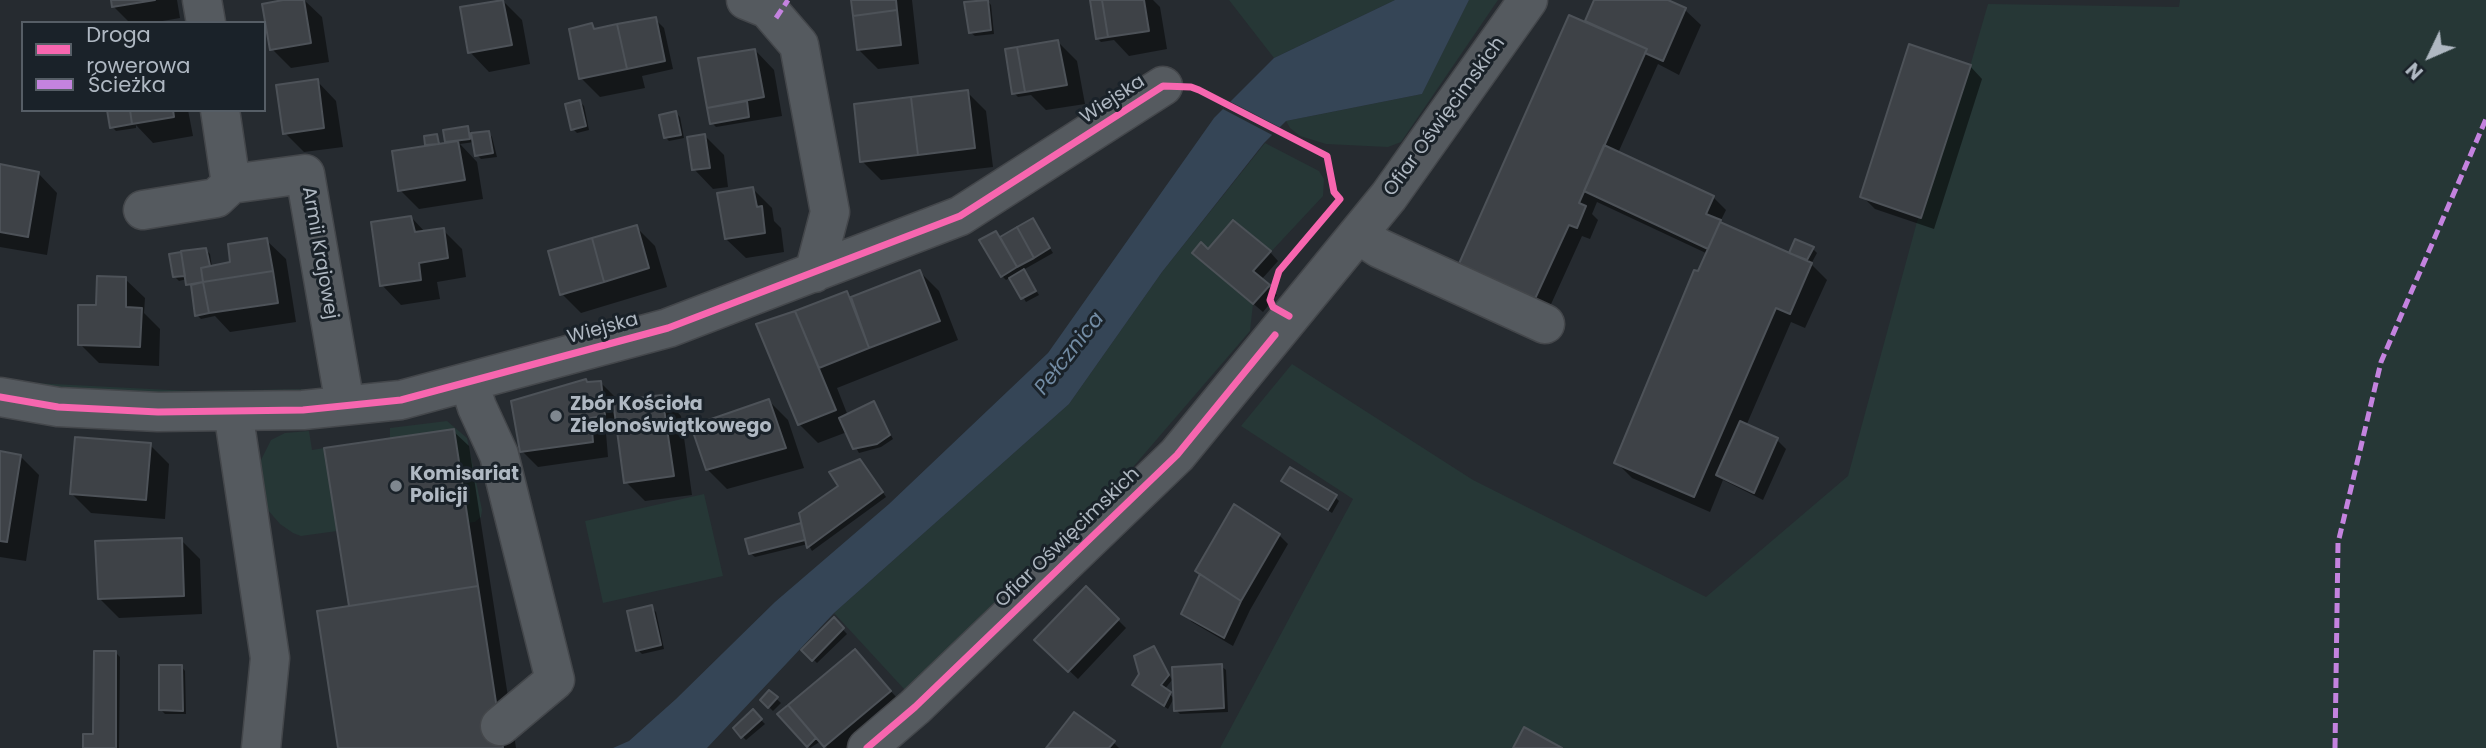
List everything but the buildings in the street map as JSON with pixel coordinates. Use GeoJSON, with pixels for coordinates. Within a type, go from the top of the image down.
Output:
{"type":"FeatureCollection","features":[{"type":"Feature","properties":{"kind":"street"},"geometry":{"type":"LineString","coordinates":[[202,0],[206,21]]}},
{"type":"Feature","properties":{"kind":"street"},"geometry":{"type":"LineString","coordinates":[[746,0],[768,9],[799,45],[831,212],[814,273]]}},
{"type":"Feature","properties":{"kind":"street","name":"Ofiar Oświęcimskich"},"geometry":{"type":"LineString","coordinates":[[867,748],[915,707],[1177,455],[1389,196],[1528,0]]}},
{"type":"Feature","properties":{"kind":"street","name":"Wiejska"},"geometry":{"type":"LineString","coordinates":[[0,397],[58,407],[158,412],[303,410],[401,400],[469,382],[668,328],[960,216],[1163,86]]}},
{"type":"Feature","properties":{"kind":"street"},"geometry":{"type":"LineString","coordinates":[[220,112],[231,184]]}},
{"type":"Feature","properties":{"kind":"street","name":"Armii Krajowej"},"geometry":{"type":"LineString","coordinates":[[144,210],[216,198],[231,184],[305,174],[345,405]]}},
{"type":"Feature","properties":{"kind":"street"},"geometry":{"type":"LineString","coordinates":[[1358,234],[1379,248],[1545,324]]}},
{"type":"Feature","properties":{"kind":"street"},"geometry":{"type":"LineString","coordinates":[[469,382],[477,407],[499,455],[555,680],[500,726]]}},
{"type":"Feature","properties":{"kind":"street"},"geometry":{"type":"LineString","coordinates":[[233,411],[270,658],[261,748]]}},
{"type":"Feature","properties":{"kind":"shaded area"},"geometry":{"type":"Polygon","coordinates":[[[1229,0],[1395,0],[1274,58],[1229,0]]]}},
{"type":"Feature","properties":{"kind":"shaded area"},"geometry":{"type":"Polygon","coordinates":[[[1469,0],[1498,0],[1401,142],[1388,147],[1326,144],[1300,136],[1290,128],[1286,121],[1422,94],[1469,0]]]}},
{"type":"Feature","properties":{"kind":"shaded area"},"geometry":{"type":"Polygon","coordinates":[[[2180,0],[2486,0],[2486,748],[1220,748],[1353,499],[1241,426],[1292,364],[1473,480],[1706,597],[1848,476],[1918,218],[1971,63],[1988,4],[2179,7],[2180,0]]]}},
{"type":"Feature","properties":{"kind":"shaded area"},"geometry":{"type":"Polygon","coordinates":[[[1265,143],[1319,171],[1324,179],[1323,196],[1253,271],[1271,251],[1234,220],[1208,249],[1201,243],[1192,252],[1253,304],[1250,331],[1133,467],[905,690],[834,613],[1069,404],[1162,272],[1265,143]]]}},
{"type":"Feature","properties":{"kind":"shaded area"},"geometry":{"type":"Polygon","coordinates":[[[14,382],[189,391],[314,389],[301,396],[136,401],[14,382]]]}},
{"type":"Feature","properties":{"kind":"shaded area"},"geometry":{"type":"Polygon","coordinates":[[[447,421],[467,438],[482,510],[481,517],[475,522],[468,523],[390,438],[390,428],[447,421]]]}},
{"type":"Feature","properties":{"kind":"shaded area"},"geometry":{"type":"Polygon","coordinates":[[[309,431],[312,450],[324,448],[337,531],[301,536],[280,524],[267,509],[260,462],[271,440],[285,433],[309,431]]]}},
{"type":"Feature","properties":{"kind":"shaded area"},"geometry":{"type":"Polygon","coordinates":[[[704,494],[723,576],[603,603],[585,521],[704,494]]]}},
{"type":"Feature","properties":{"kind":"water","name":"Pełcznica"},"geometry":{"type":"Polygon","coordinates":[[[1395,0],[1469,0],[1422,94],[1286,121],[1264,143],[1162,272],[1069,404],[834,613],[707,748],[613,748],[629,741],[676,699],[775,602],[889,504],[1048,353],[1214,118],[1274,58],[1395,0]]]}},
{"type":"Feature","properties":{"kind":"pier"},"geometry":{"type":"Polygon","coordinates":[[[1227,100],[1283,129],[1276,137],[1219,107],[1227,100]]]}},
{"type":"Feature","properties":{"kind":"marked path"},"geometry":{"type":"LineString","coordinates":[[776,18],[788,0]]}},
{"type":"Feature","properties":{"kind":"marked path"},"geometry":{"type":"LineString","coordinates":[[2335,748],[2338,543],[2381,362],[2486,119]]}},
{"type":"Feature","properties":{"kind":"cycle path"},"geometry":{"type":"LineString","coordinates":[[0,397],[58,407],[158,412],[303,410],[401,400],[668,328],[960,216],[1163,86],[1199,90],[1327,156],[1334,192],[1340,199],[1279,271],[1270,300],[1273,307],[1289,316]]}},
{"type":"Feature","properties":{"kind":"cycle path"},"geometry":{"type":"LineString","coordinates":[[867,748],[915,707],[1177,455],[1275,335]]}},
{"type":"Feature","properties":{"kind":"place","name":"Zbór Kościoła Zielonoświątkowego"},"geometry":{"type":"Point","coordinates":[556,416]}},
{"type":"Feature","properties":{"kind":"place","name":"Komisariat Policji"},"geometry":{"type":"Point","coordinates":[396,486]}}]}
